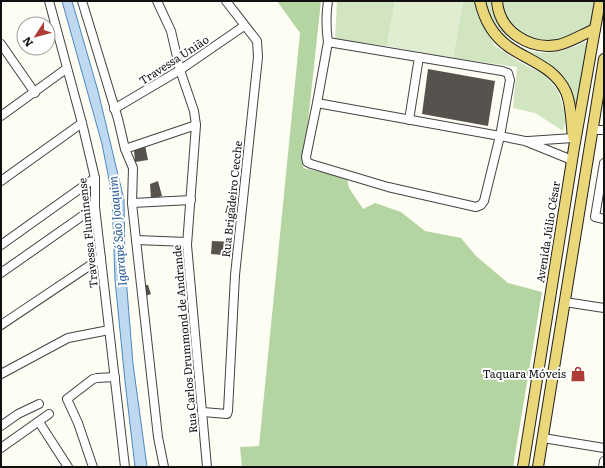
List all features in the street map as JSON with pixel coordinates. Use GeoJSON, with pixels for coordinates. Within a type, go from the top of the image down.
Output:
{"type":"FeatureCollection","features":[{"type":"Feature","properties":{"kind":"main road"},"geometry":{"type":"LineString","coordinates":[[480,1],[487,23],[496,35],[508,46],[538,63],[559,80],[566,91],[569,101],[574,148]]}},
{"type":"Feature","properties":{"kind":"main road"},"geometry":{"type":"LineString","coordinates":[[497,1],[501,18],[509,30],[520,38],[532,43],[558,45],[595,28]]}},
{"type":"Feature","properties":{"kind":"main road","name":"Avenida Júlio César"},"geometry":{"type":"LineString","coordinates":[[522,467],[574,148],[600,1]]}},
{"type":"Feature","properties":{"kind":"main road"},"geometry":{"type":"LineString","coordinates":[[538,467],[604,59]]}},
{"type":"Feature","properties":{"kind":"main road"},"geometry":{"type":"LineString","coordinates":[[587,166],[601,130],[604,103]]}},
{"type":"Feature","properties":{"kind":"street","name":"Travessa Fluminense"},"geometry":{"type":"LineString","coordinates":[[49,1],[66,69],[82,123],[95,178],[95,207],[125,467]]}},
{"type":"Feature","properties":{"kind":"street"},"geometry":{"type":"LineString","coordinates":[[82,1],[133,168],[132,203],[158,437],[164,467]]}},
{"type":"Feature","properties":{"kind":"street","name":"Rua Carlos Drummond de Andrande"},"geometry":{"type":"LineString","coordinates":[[157,1],[171,31],[180,70],[194,111],[196,125],[187,242],[207,467]]}},
{"type":"Feature","properties":{"kind":"street","name":"Rua Brigadeiro Cecche"},"geometry":{"type":"LineString","coordinates":[[203,412],[227,414],[228,411],[235,275],[258,57],[256,41],[226,1]]}},
{"type":"Feature","properties":{"kind":"street"},"geometry":{"type":"LineString","coordinates":[[328,1],[328,42],[306,157],[307,162],[388,187],[476,207],[481,205],[484,201],[500,136],[510,80],[508,73],[328,42]]}},
{"type":"Feature","properties":{"kind":"street","name":"Travessa União"},"geometry":{"type":"LineString","coordinates":[[114,109],[180,70],[244,26]]}},
{"type":"Feature","properties":{"kind":"street"},"geometry":{"type":"LineString","coordinates":[[1,44],[35,93]]}},
{"type":"Feature","properties":{"kind":"street"},"geometry":{"type":"LineString","coordinates":[[409,120],[419,57]]}},
{"type":"Feature","properties":{"kind":"street"},"geometry":{"type":"LineString","coordinates":[[1,116],[35,93],[66,69]]}},
{"type":"Feature","properties":{"kind":"street"},"geometry":{"type":"LineString","coordinates":[[317,103],[525,141],[572,160]]}},
{"type":"Feature","properties":{"kind":"street"},"geometry":{"type":"LineString","coordinates":[[1,181],[82,123]]}},
{"type":"Feature","properties":{"kind":"street"},"geometry":{"type":"LineString","coordinates":[[126,149],[196,125]]}},
{"type":"Feature","properties":{"kind":"street"},"geometry":{"type":"LineString","coordinates":[[525,141],[573,138]]}},
{"type":"Feature","properties":{"kind":"street"},"geometry":{"type":"LineString","coordinates":[[604,163],[595,217],[604,219]]}},
{"type":"Feature","properties":{"kind":"street"},"geometry":{"type":"LineString","coordinates":[[1,245],[95,178]]}},
{"type":"Feature","properties":{"kind":"street"},"geometry":{"type":"LineString","coordinates":[[132,203],[191,200]]}},
{"type":"Feature","properties":{"kind":"street"},"geometry":{"type":"LineString","coordinates":[[1,273],[95,207]]}},
{"type":"Feature","properties":{"kind":"street"},"geometry":{"type":"LineString","coordinates":[[136,240],[187,242]]}},
{"type":"Feature","properties":{"kind":"street"},"geometry":{"type":"LineString","coordinates":[[1,325],[101,258]]}},
{"type":"Feature","properties":{"kind":"street"},"geometry":{"type":"LineString","coordinates":[[565,302],[604,308]]}},
{"type":"Feature","properties":{"kind":"street"},"geometry":{"type":"LineString","coordinates":[[1,374],[68,338],[109,330]]}},
{"type":"Feature","properties":{"kind":"street"},"geometry":{"type":"LineString","coordinates":[[92,467],[78,423],[67,398],[97,378],[115,377]]}},
{"type":"Feature","properties":{"kind":"street"},"geometry":{"type":"LineString","coordinates":[[1,426],[18,414],[39,404]]}},
{"type":"Feature","properties":{"kind":"street"},"geometry":{"type":"LineString","coordinates":[[1,448],[49,414]]}},
{"type":"Feature","properties":{"kind":"street"},"geometry":{"type":"LineString","coordinates":[[39,422],[68,467]]}},
{"type":"Feature","properties":{"kind":"street"},"geometry":{"type":"LineString","coordinates":[[542,438],[604,448]]}},
{"type":"Feature","properties":{"kind":"street"},"geometry":{"type":"LineString","coordinates":[[603,467],[604,461]]}},
{"type":"Feature","properties":{"kind":"green space"},"geometry":{"type":"Polygon","coordinates":[[[277,1],[321,1],[303,168],[347,178],[349,188],[363,209],[375,203],[401,212],[425,231],[461,238],[476,256],[508,283],[542,292],[513,467],[242,467],[240,447],[259,446],[300,33],[277,1]]]}},
{"type":"Feature","properties":{"kind":"green space"},"geometry":{"type":"Polygon","coordinates":[[[337,1],[395,1],[387,46],[335,40],[337,1]]]}},
{"type":"Feature","properties":{"kind":"green space"},"geometry":{"type":"Polygon","coordinates":[[[395,1],[463,1],[453,58],[387,46],[395,1]]]}},
{"type":"Feature","properties":{"kind":"green space"},"geometry":{"type":"Polygon","coordinates":[[[463,1],[476,1],[478,17],[495,46],[521,63],[544,74],[557,89],[567,118],[563,131],[535,113],[513,108],[517,67],[453,58],[463,1]]]}},
{"type":"Feature","properties":{"kind":"green space"},"geometry":{"type":"Polygon","coordinates":[[[486,1],[491,1],[492,12],[501,29],[519,46],[530,51],[541,53],[564,50],[587,41],[576,115],[573,96],[565,79],[544,63],[507,42],[497,31],[487,8],[486,1]]]}},
{"type":"Feature","properties":{"kind":"green space"},"geometry":{"type":"Polygon","coordinates":[[[501,1],[595,1],[590,27],[568,39],[546,41],[530,38],[517,32],[512,27],[501,1]]]}},
{"type":"Feature","properties":{"kind":"water","name":"Igarapé São Joaquim"},"geometry":{"type":"Polygon","coordinates":[[[62,1],[72,1],[98,91],[124,200],[125,265],[133,364],[147,467],[135,467],[115,280],[112,195],[102,144],[62,1]]]}},
{"type":"Feature","properties":{"kind":"building"},"geometry":{"type":"Polygon","coordinates":[[[428,69],[495,81],[488,126],[422,114],[428,69]]]}},
{"type":"Feature","properties":{"kind":"building"},"geometry":{"type":"Polygon","coordinates":[[[145,145],[148,160],[135,162],[134,150],[145,145]]]}},
{"type":"Feature","properties":{"kind":"building"},"geometry":{"type":"Polygon","coordinates":[[[158,181],[162,196],[151,199],[150,184],[158,181]]]}},
{"type":"Feature","properties":{"kind":"building"},"geometry":{"type":"Polygon","coordinates":[[[229,200],[236,201],[236,213],[225,213],[229,200]]]}},
{"type":"Feature","properties":{"kind":"building"},"geometry":{"type":"Polygon","coordinates":[[[212,241],[233,242],[234,256],[211,254],[212,241]]]}},
{"type":"Feature","properties":{"kind":"building"},"geometry":{"type":"Polygon","coordinates":[[[144,285],[148,285],[151,294],[145,296],[144,285]]]}},
{"type":"Feature","properties":{"kind":"place","name":"Taquara Móveis"},"geometry":{"type":"Point","coordinates":[578,374]}}]}
